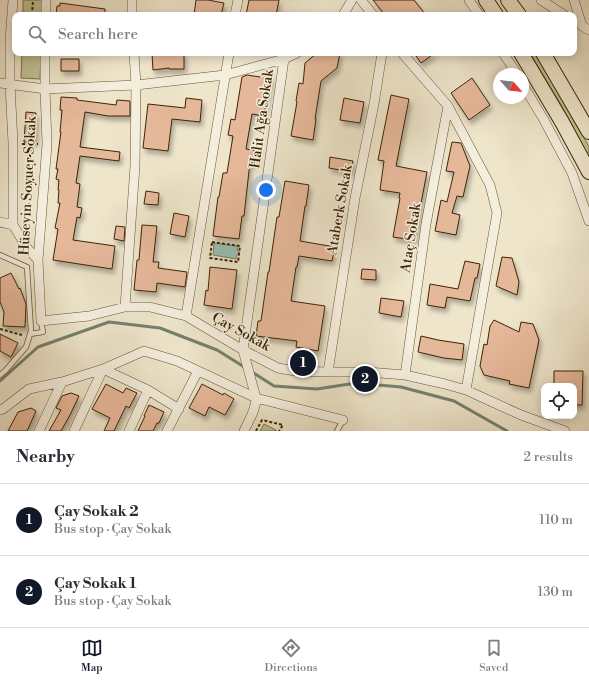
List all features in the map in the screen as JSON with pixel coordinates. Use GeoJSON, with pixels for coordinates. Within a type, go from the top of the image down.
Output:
{"type":"FeatureCollection","features":[{"type":"Feature","properties":{"kind":"main road"},"geometry":{"type":"LineString","coordinates":[[486,0],[494,12]]}},
{"type":"Feature","properties":{"kind":"main road"},"geometry":{"type":"LineString","coordinates":[[508,0],[517,12]]}},
{"type":"Feature","properties":{"kind":"main road"},"geometry":{"type":"LineString","coordinates":[[523,56],[562,122],[589,172]]}},
{"type":"Feature","properties":{"kind":"main road"},"geometry":{"type":"LineString","coordinates":[[545,56],[589,132]]}},
{"type":"Feature","properties":{"kind":"street"},"geometry":{"type":"LineString","coordinates":[[12,12],[13,0]]}},
{"type":"Feature","properties":{"kind":"street"},"geometry":{"type":"LineString","coordinates":[[46,0],[46,12]]}},
{"type":"Feature","properties":{"kind":"street"},"geometry":{"type":"LineString","coordinates":[[132,0],[132,12]]}},
{"type":"Feature","properties":{"kind":"street"},"geometry":{"type":"LineString","coordinates":[[236,12],[238,0]]}},
{"type":"Feature","properties":{"kind":"street"},"geometry":{"type":"LineString","coordinates":[[345,12],[352,0]]}},
{"type":"Feature","properties":{"kind":"street"},"geometry":{"type":"LineString","coordinates":[[361,0],[371,12]]}},
{"type":"Feature","properties":{"kind":"street"},"geometry":{"type":"LineString","coordinates":[[470,0],[477,12]]}},
{"type":"Feature","properties":{"kind":"street"},"geometry":{"type":"LineString","coordinates":[[541,0],[559,12]]}},
{"type":"Feature","properties":{"kind":"street"},"geometry":{"type":"LineString","coordinates":[[574,0],[582,26]]}},
{"type":"Feature","properties":{"kind":"street"},"geometry":{"type":"LineString","coordinates":[[12,14],[10,41],[10,85],[14,143],[13,225],[27,248],[38,260]]}},
{"type":"Feature","properties":{"kind":"street","name":"Hüseyin Soyuer Sokak"},"geometry":{"type":"LineString","coordinates":[[41,321],[38,260],[47,144],[45,56]]}},
{"type":"Feature","properties":{"kind":"street"},"geometry":{"type":"LineString","coordinates":[[125,307],[135,166],[136,85],[134,56]]}},
{"type":"Feature","properties":{"kind":"street"},"geometry":{"type":"LineString","coordinates":[[186,316],[228,56]]}},
{"type":"Feature","properties":{"kind":"street"},"geometry":{"type":"LineString","coordinates":[[0,83],[45,89],[136,85],[225,75],[290,56]]}},
{"type":"Feature","properties":{"kind":"street","name":"Ataberk Sokak"},"geometry":{"type":"LineString","coordinates":[[328,372],[355,198],[374,104],[382,56]]}},
{"type":"Feature","properties":{"kind":"street"},"geometry":{"type":"LineString","coordinates":[[405,56],[448,106],[490,185],[497,213],[466,390]]}},
{"type":"Feature","properties":{"kind":"street"},"geometry":{"type":"LineString","coordinates":[[505,56],[513,68]]}},
{"type":"Feature","properties":{"kind":"street","name":"Halit Ağa Sokak"},"geometry":{"type":"LineString","coordinates":[[243,350],[284,59]]}},
{"type":"Feature","properties":{"kind":"street"},"geometry":{"type":"LineString","coordinates":[[529,95],[544,120],[572,174],[589,221]]}},
{"type":"Feature","properties":{"kind":"street","name":"Ataç Sokak"},"geometry":{"type":"LineString","coordinates":[[405,375],[426,224],[448,106]]}},
{"type":"Feature","properties":{"kind":"street"},"geometry":{"type":"LineString","coordinates":[[0,222],[13,225]]}},
{"type":"Feature","properties":{"kind":"street","name":"Çay Sokak"},"geometry":{"type":"LineString","coordinates":[[41,321],[89,316],[125,307],[150,307],[186,316],[243,350],[278,368],[295,371],[368,372],[405,375],[466,390],[565,431]]}},
{"type":"Feature","properties":{"kind":"street"},"geometry":{"type":"LineString","coordinates":[[243,350],[256,398],[255,409],[244,431]]}},
{"type":"Feature","properties":{"kind":"street"},"geometry":{"type":"LineString","coordinates":[[0,410],[30,389],[62,382],[104,369],[144,351],[177,361],[256,398],[343,420]]}},
{"type":"Feature","properties":{"kind":"street"},"geometry":{"type":"LineString","coordinates":[[104,369],[148,390],[179,409]]}},
{"type":"Feature","properties":{"kind":"street"},"geometry":{"type":"LineString","coordinates":[[74,431],[104,369]]}},
{"type":"Feature","properties":{"kind":"street"},"geometry":{"type":"LineString","coordinates":[[167,431],[198,371]]}},
{"type":"Feature","properties":{"kind":"street"},"geometry":{"type":"LineString","coordinates":[[39,431],[62,382]]}},
{"type":"Feature","properties":{"kind":"street"},"geometry":{"type":"LineString","coordinates":[[129,431],[148,390]]}},
{"type":"Feature","properties":{"kind":"lane"},"geometry":{"type":"LineString","coordinates":[[0,254],[27,267],[31,331],[26,347],[0,375]]}},
{"type":"Feature","properties":{"kind":"lane"},"geometry":{"type":"LineString","coordinates":[[30,335],[43,332],[41,321]]}},
{"type":"Feature","properties":{"kind":"lane"},"geometry":{"type":"LineString","coordinates":[[337,431],[343,420]]}},
{"type":"Feature","properties":{"kind":"path"},"geometry":{"type":"LineString","coordinates":[[32,12],[33,0]]}},
{"type":"Feature","properties":{"kind":"path"},"geometry":{"type":"LineString","coordinates":[[14,143],[47,144]]}},
{"type":"Feature","properties":{"kind":"path"},"geometry":{"type":"LineString","coordinates":[[31,144],[30,158],[36,165],[36,168]]}},
{"type":"Feature","properties":{"kind":"path"},"geometry":{"type":"LineString","coordinates":[[12,212],[29,214],[30,186],[35,176]]}},
{"type":"Feature","properties":{"kind":"path"},"geometry":{"type":"LineString","coordinates":[[212,242],[240,246],[238,262],[210,258],[212,242]]}},
{"type":"Feature","properties":{"kind":"path"},"geometry":{"type":"LineString","coordinates":[[0,329],[30,335]]}},
{"type":"Feature","properties":{"kind":"path"},"geometry":{"type":"LineString","coordinates":[[256,431],[262,420],[283,425],[279,431]]}},
{"type":"Feature","properties":{"kind":"green space"},"geometry":{"type":"Polygon","coordinates":[[[23,0],[42,0],[42,12],[23,12],[23,0]]]}},
{"type":"Feature","properties":{"kind":"green space"},"geometry":{"type":"Polygon","coordinates":[[[22,56],[41,56],[40,79],[21,78],[22,56]]]}},
{"type":"Feature","properties":{"kind":"green space"},"geometry":{"type":"Polygon","coordinates":[[[532,56],[537,56],[564,100],[589,147],[589,157],[560,103],[532,56]]]}},
{"type":"Feature","properties":{"kind":"green space"},"geometry":{"type":"Polygon","coordinates":[[[264,424],[276,430],[276,431],[260,431],[264,424]]]}},
{"type":"Feature","properties":{"kind":"water"},"geometry":{"type":"Polygon","coordinates":[[[214,243],[238,246],[237,250],[239,253],[236,259],[213,255],[214,243]]]}},
{"type":"Feature","properties":{"kind":"building"},"geometry":{"type":"Polygon","coordinates":[[[196,0],[208,0],[224,3],[222,12],[194,12],[196,0]]]}},
{"type":"Feature","properties":{"kind":"building"},"geometry":{"type":"Polygon","coordinates":[[[249,0],[279,0],[277,12],[247,12],[249,0]]]}},
{"type":"Feature","properties":{"kind":"building"},"geometry":{"type":"Polygon","coordinates":[[[373,0],[414,0],[424,12],[383,12],[373,0]]]}},
{"type":"Feature","properties":{"kind":"building"},"geometry":{"type":"Polygon","coordinates":[[[60,3],[105,9],[105,12],[56,12],[57,6],[60,6],[60,3]]]}},
{"type":"Feature","properties":{"kind":"building"},"geometry":{"type":"Polygon","coordinates":[[[152,56],[184,56],[184,69],[169,68],[153,70],[152,56]]]}},
{"type":"Feature","properties":{"kind":"building"},"geometry":{"type":"Polygon","coordinates":[[[313,56],[339,56],[337,68],[321,81],[313,140],[291,136],[299,83],[303,84],[305,63],[313,56]]]}},
{"type":"Feature","properties":{"kind":"building"},"geometry":{"type":"Polygon","coordinates":[[[416,56],[431,56],[421,63],[416,56]]]}},
{"type":"Feature","properties":{"kind":"building"},"geometry":{"type":"Polygon","coordinates":[[[61,59],[79,59],[79,71],[61,71],[61,59]]]}},
{"type":"Feature","properties":{"kind":"building"},"geometry":{"type":"Polygon","coordinates":[[[247,75],[260,77],[261,75],[271,76],[264,116],[252,114],[246,149],[257,151],[255,163],[250,162],[244,216],[242,216],[239,239],[213,236],[218,197],[223,173],[227,173],[233,136],[228,135],[231,119],[235,120],[242,77],[247,75]]]}},
{"type":"Feature","properties":{"kind":"building"},"geometry":{"type":"Polygon","coordinates":[[[472,78],[490,105],[469,120],[451,93],[472,78]]]}},
{"type":"Feature","properties":{"kind":"building"},"geometry":{"type":"Polygon","coordinates":[[[391,95],[409,99],[396,166],[427,172],[414,240],[393,237],[400,193],[380,190],[384,161],[378,160],[391,95]]]}},
{"type":"Feature","properties":{"kind":"building"},"geometry":{"type":"Polygon","coordinates":[[[61,97],[77,98],[77,100],[116,105],[117,100],[130,101],[130,116],[108,116],[85,112],[80,147],[120,152],[119,161],[80,156],[76,183],[80,184],[77,207],[82,208],[80,218],[77,217],[73,240],[115,246],[112,269],[53,260],[58,229],[55,228],[60,203],[58,203],[59,180],[56,179],[58,169],[56,169],[61,132],[61,97]]]}},
{"type":"Feature","properties":{"kind":"building"},"geometry":{"type":"Polygon","coordinates":[[[186,98],[202,100],[200,122],[172,119],[168,151],[143,148],[148,104],[185,108],[186,98]]]}},
{"type":"Feature","properties":{"kind":"building"},"geometry":{"type":"Polygon","coordinates":[[[344,98],[364,102],[360,123],[340,120],[344,98]]]}},
{"type":"Feature","properties":{"kind":"building"},"geometry":{"type":"Polygon","coordinates":[[[26,112],[36,113],[35,142],[24,142],[26,112]]]}},
{"type":"Feature","properties":{"kind":"building"},"geometry":{"type":"Polygon","coordinates":[[[452,142],[461,143],[470,166],[463,197],[457,196],[452,213],[460,215],[456,235],[435,231],[441,200],[447,202],[454,172],[446,171],[452,142]]]}},
{"type":"Feature","properties":{"kind":"building"},"geometry":{"type":"Polygon","coordinates":[[[330,157],[353,161],[351,172],[329,168],[330,157]]]}},
{"type":"Feature","properties":{"kind":"building"},"geometry":{"type":"Polygon","coordinates":[[[285,181],[309,185],[300,241],[335,247],[332,261],[299,256],[296,267],[291,301],[325,306],[318,351],[296,347],[297,341],[256,336],[258,321],[261,321],[277,217],[279,217],[285,181]]]}},
{"type":"Feature","properties":{"kind":"building"},"geometry":{"type":"Polygon","coordinates":[[[146,191],[159,193],[158,205],[144,204],[146,191]]]}},
{"type":"Feature","properties":{"kind":"building"},"geometry":{"type":"Polygon","coordinates":[[[174,213],[189,216],[185,237],[170,234],[174,213]]]}},
{"type":"Feature","properties":{"kind":"building"},"geometry":{"type":"Polygon","coordinates":[[[142,225],[157,226],[153,262],[159,262],[158,268],[187,272],[185,287],[157,283],[156,292],[134,290],[137,260],[139,260],[142,225]]]}},
{"type":"Feature","properties":{"kind":"building"},"geometry":{"type":"Polygon","coordinates":[[[116,226],[125,227],[124,241],[114,239],[116,226]]]}},
{"type":"Feature","properties":{"kind":"building"},"geometry":{"type":"Polygon","coordinates":[[[502,257],[512,258],[519,282],[517,295],[496,286],[502,257]]]}},
{"type":"Feature","properties":{"kind":"building"},"geometry":{"type":"Polygon","coordinates":[[[465,261],[480,264],[470,301],[447,297],[445,308],[427,305],[430,284],[458,289],[465,261]]]}},
{"type":"Feature","properties":{"kind":"building"},"geometry":{"type":"Polygon","coordinates":[[[210,267],[237,270],[232,309],[204,305],[206,290],[208,291],[210,267]]]}},
{"type":"Feature","properties":{"kind":"building"},"geometry":{"type":"Polygon","coordinates":[[[362,269],[376,270],[376,280],[361,279],[362,269]]]}},
{"type":"Feature","properties":{"kind":"building"},"geometry":{"type":"Polygon","coordinates":[[[11,273],[19,289],[20,288],[26,304],[25,327],[3,326],[4,312],[0,302],[0,278],[11,273]]]}},
{"type":"Feature","properties":{"kind":"building"},"geometry":{"type":"Polygon","coordinates":[[[381,298],[404,301],[401,317],[379,313],[381,298]]]}},
{"type":"Feature","properties":{"kind":"building"},"geometry":{"type":"Polygon","coordinates":[[[494,320],[519,332],[521,322],[533,324],[539,340],[529,388],[509,384],[510,381],[484,375],[480,366],[484,344],[487,345],[490,326],[494,320]]]}},
{"type":"Feature","properties":{"kind":"building"},"geometry":{"type":"Polygon","coordinates":[[[0,334],[18,343],[11,357],[0,351],[0,334]]]}},
{"type":"Feature","properties":{"kind":"building"},"geometry":{"type":"Polygon","coordinates":[[[421,336],[464,344],[462,360],[444,358],[418,352],[421,336]]]}},
{"type":"Feature","properties":{"kind":"building"},"geometry":{"type":"Polygon","coordinates":[[[554,371],[583,371],[582,405],[577,405],[577,383],[554,383],[554,371]]]}},
{"type":"Feature","properties":{"kind":"building"},"geometry":{"type":"Polygon","coordinates":[[[106,384],[123,393],[126,388],[137,393],[129,408],[126,406],[114,431],[104,431],[110,418],[92,409],[106,384]]]}},
{"type":"Feature","properties":{"kind":"building"},"geometry":{"type":"Polygon","coordinates":[[[202,384],[234,399],[225,415],[209,407],[205,416],[189,408],[202,384]]]}},
{"type":"Feature","properties":{"kind":"building"},"geometry":{"type":"Polygon","coordinates":[[[71,393],[79,396],[61,431],[49,431],[61,410],[56,408],[62,396],[71,393]]]}},
{"type":"Feature","properties":{"kind":"building"},"geometry":{"type":"Polygon","coordinates":[[[149,405],[164,412],[153,431],[138,431],[145,416],[149,405]]]}},
{"type":"Feature","properties":{"kind":"building"},"geometry":{"type":"Polygon","coordinates":[[[31,408],[36,411],[27,431],[8,431],[18,412],[31,408]]]}},
{"type":"Feature","properties":{"kind":"waterway"},"geometry":{"type":"LineString","coordinates":[[0,381],[38,347],[109,322],[160,328],[217,350],[246,368]]}},
{"type":"Feature","properties":{"kind":"waterway"},"geometry":{"type":"LineString","coordinates":[[252,372],[274,386],[317,389],[356,383],[401,387],[454,401],[507,431]]}},
{"type":"Feature","properties":{"kind":"place","name":"Çay Sokak 2"},"geometry":{"type":"Point","coordinates":[303,363]}},
{"type":"Feature","properties":{"kind":"place","name":"Çay Sokak 1"},"geometry":{"type":"Point","coordinates":[365,379]}}]}
